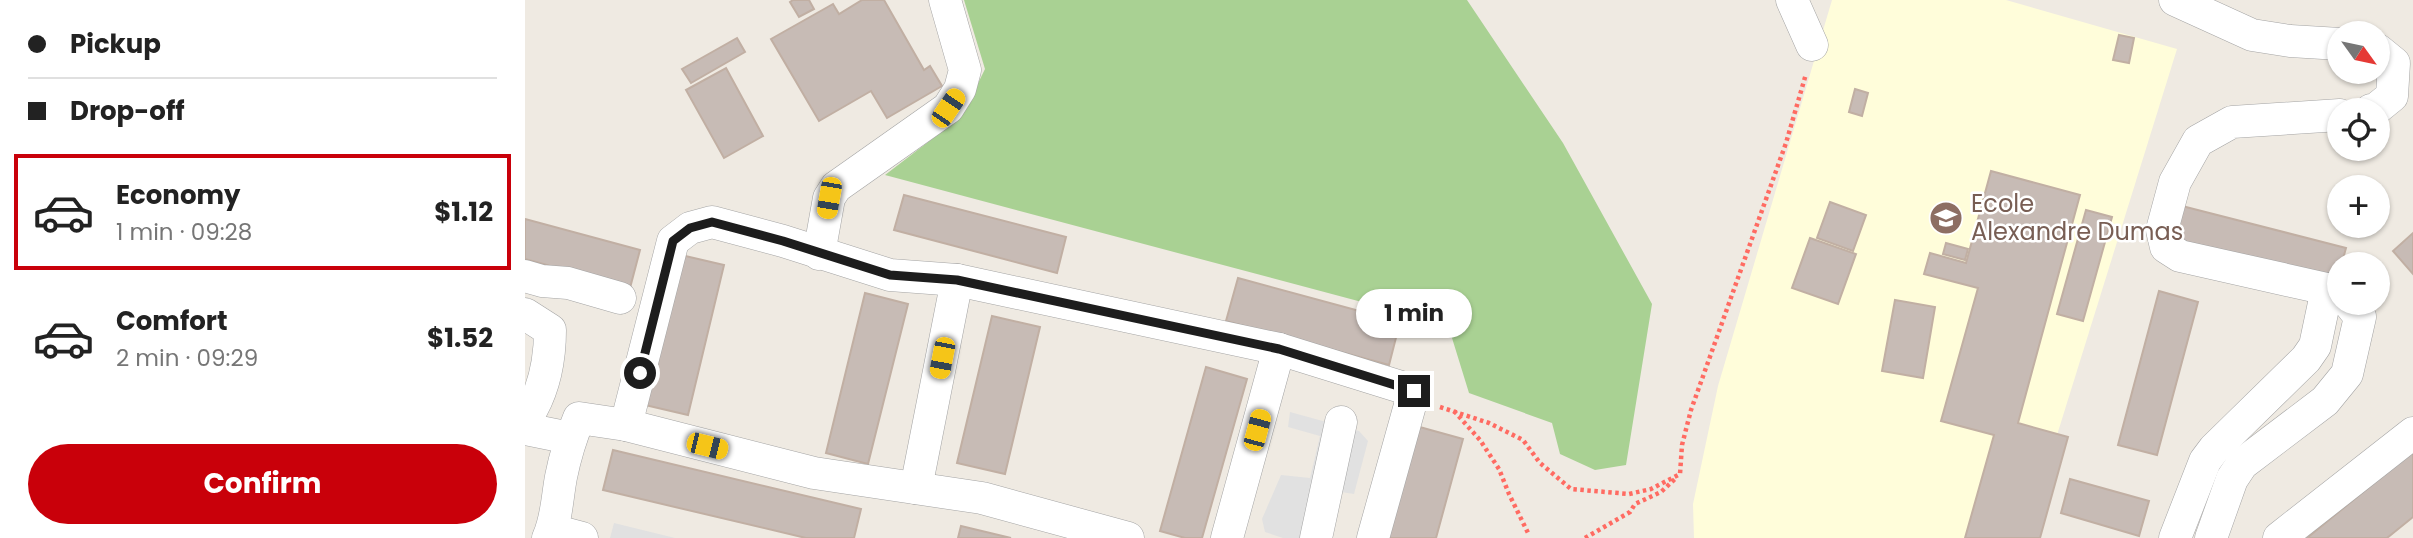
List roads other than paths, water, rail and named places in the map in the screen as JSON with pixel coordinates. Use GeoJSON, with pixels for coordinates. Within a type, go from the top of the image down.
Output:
{"type":"FeatureCollection","features":[{"type":"Feature","properties":{"kind":"street"},"geometry":{"type":"LineString","coordinates":[[819,254],[829,198],[836,187],[948,108],[960,89],[965,70],[945,0]]}},
{"type":"Feature","properties":{"kind":"street"},"geometry":{"type":"LineString","coordinates":[[1792,0],[1812,46]]}},
{"type":"Feature","properties":{"kind":"street"},"geometry":{"type":"LineString","coordinates":[[2175,0],[2252,35],[2327,43]]}},
{"type":"Feature","properties":{"kind":"street"},"geometry":{"type":"LineString","coordinates":[[2389,98],[2392,96],[2394,63],[2391,61]]}},
{"type":"Feature","properties":{"kind":"street"},"geometry":{"type":"LineString","coordinates":[[2327,116],[2232,122],[2198,141],[2175,182],[2162,230],[2166,247],[2180,257],[2327,293]]}},
{"type":"Feature","properties":{"kind":"street"},"geometry":{"type":"LineString","coordinates":[[627,425],[673,241],[690,228],[712,222],[890,275],[957,280],[1279,349],[1414,391],[1373,538]]}},
{"type":"Feature","properties":{"kind":"street"},"geometry":{"type":"LineString","coordinates":[[525,275],[542,281],[568,282],[620,298]]}},
{"type":"Feature","properties":{"kind":"street"},"geometry":{"type":"LineString","coordinates":[[916,488],[957,280]]}},
{"type":"Feature","properties":{"kind":"street"},"geometry":{"type":"LineString","coordinates":[[525,314],[549,330],[550,354],[542,391],[527,415],[575,428],[627,425],[814,473],[982,498],[1128,538]]}},
{"type":"Feature","properties":{"kind":"street"},"geometry":{"type":"LineString","coordinates":[[2175,538],[2205,461],[2214,449],[2290,377],[2315,346],[2329,315]]}},
{"type":"Feature","properties":{"kind":"street"},"geometry":{"type":"LineString","coordinates":[[2211,538],[2232,479],[2242,464],[2325,401],[2347,374],[2360,317],[2358,315]]}},
{"type":"Feature","properties":{"kind":"street"},"geometry":{"type":"LineString","coordinates":[[1227,538],[1279,349]]}},
{"type":"Feature","properties":{"kind":"street"},"geometry":{"type":"LineString","coordinates":[[1316,538],[1341,422]]}},
{"type":"Feature","properties":{"kind":"street"},"geometry":{"type":"LineString","coordinates":[[561,535],[561,477],[575,428]]}},
{"type":"Feature","properties":{"kind":"street"},"geometry":{"type":"LineString","coordinates":[[2279,538],[2413,433]]}},
{"type":"Feature","properties":{"kind":"place","name":"Ecole Alexandre Dumas"},"geometry":{"type":"Point","coordinates":[1946,218]}}]}
